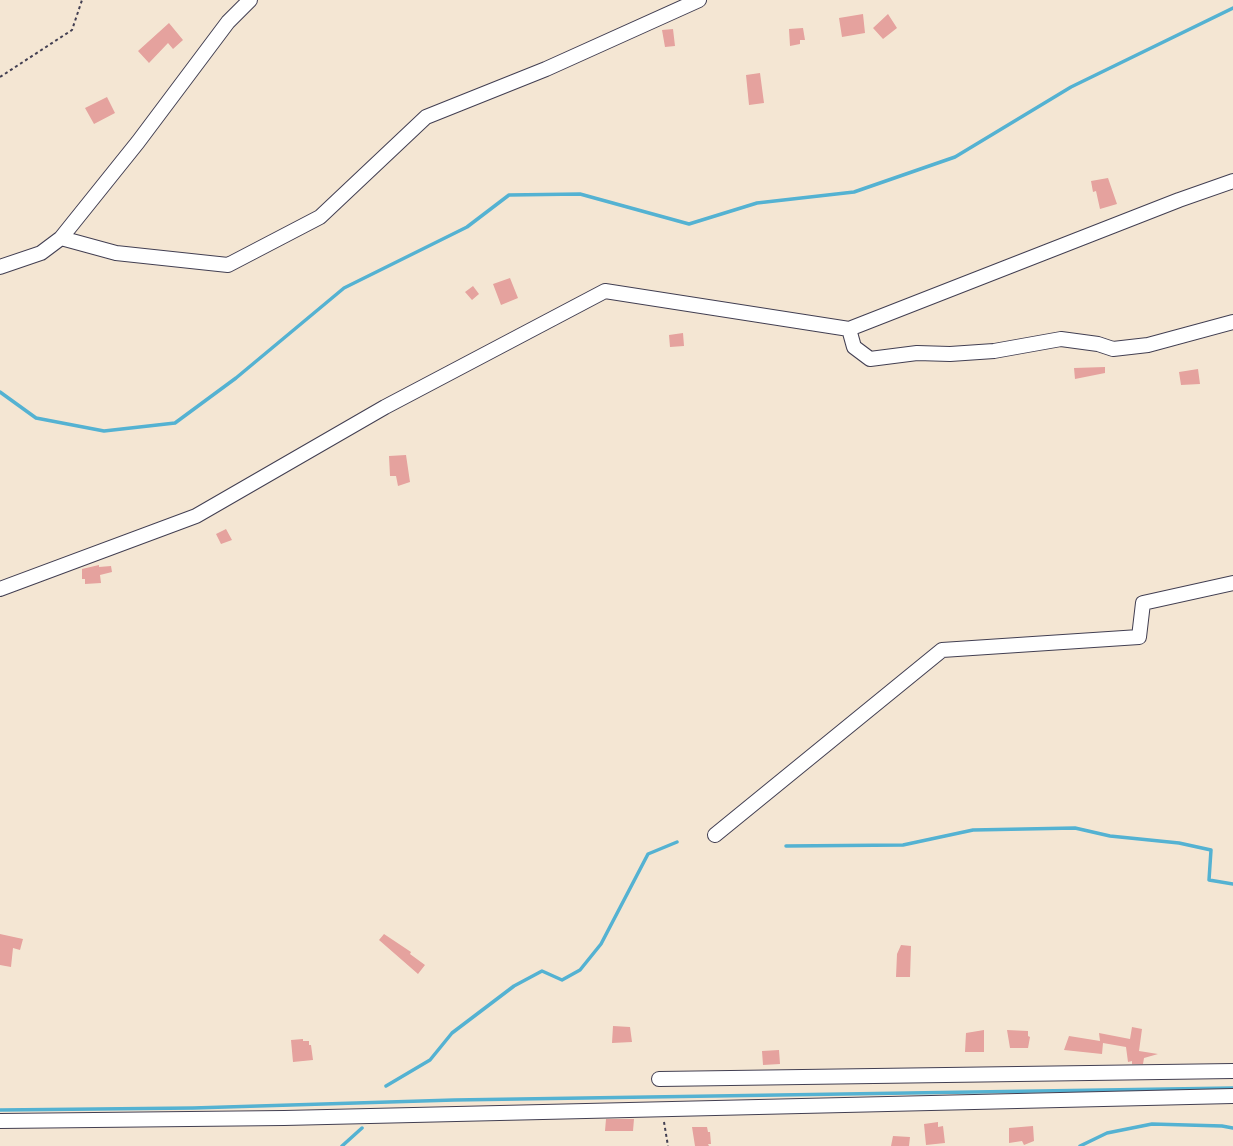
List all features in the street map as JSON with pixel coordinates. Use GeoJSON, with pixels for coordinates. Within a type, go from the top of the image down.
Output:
{"type":"FeatureCollection","features":[{"type":"Feature","properties":{"kind":"street"},"geometry":{"type":"LineString","coordinates":[[0,267],[41,253],[61,238],[138,142],[228,22],[250,0]]}},
{"type":"Feature","properties":{"kind":"street"},"geometry":{"type":"LineString","coordinates":[[61,238],[116,253],[228,266],[320,218],[426,117],[546,69],[699,0]]}},
{"type":"Feature","properties":{"kind":"street"},"geometry":{"type":"LineString","coordinates":[[0,589],[196,516],[385,408],[605,291],[849,329],[1233,181]]}},
{"type":"Feature","properties":{"kind":"street"},"geometry":{"type":"LineString","coordinates":[[849,329],[854,347],[870,360],[917,353],[950,354],[994,351],[1061,339],[1098,344],[1113,349],[1148,345],[1233,322]]}},
{"type":"Feature","properties":{"kind":"street"},"geometry":{"type":"LineString","coordinates":[[715,836],[942,650],[1139,637],[1143,603],[1233,583]]}},
{"type":"Feature","properties":{"kind":"street"},"geometry":{"type":"LineString","coordinates":[[659,1079],[1233,1071]]}},
{"type":"Feature","properties":{"kind":"street"},"geometry":{"type":"LineString","coordinates":[[0,1121],[291,1118],[1233,1096]]}},
{"type":"Feature","properties":{"kind":"path"},"geometry":{"type":"LineString","coordinates":[[0,77],[72,30],[82,0]]}},
{"type":"Feature","properties":{"kind":"path"},"geometry":{"type":"LineString","coordinates":[[661,1109],[668,1146]]}},
{"type":"Feature","properties":{"kind":"building"},"geometry":{"type":"Polygon","coordinates":[[[863,14],[865,33],[842,37],[839,18],[863,14]]]}},
{"type":"Feature","properties":{"kind":"building"},"geometry":{"type":"Polygon","coordinates":[[[888,14],[897,28],[883,39],[873,28],[888,14]]]}},
{"type":"Feature","properties":{"kind":"building"},"geometry":{"type":"Polygon","coordinates":[[[169,23],[183,40],[173,49],[168,43],[149,63],[138,51],[169,23]]]}},
{"type":"Feature","properties":{"kind":"building"},"geometry":{"type":"Polygon","coordinates":[[[803,28],[805,40],[800,40],[800,44],[790,46],[789,29],[803,28]]]}},
{"type":"Feature","properties":{"kind":"building"},"geometry":{"type":"Polygon","coordinates":[[[673,29],[675,46],[665,47],[662,30],[673,29]]]}},
{"type":"Feature","properties":{"kind":"building"},"geometry":{"type":"Polygon","coordinates":[[[760,73],[764,103],[749,105],[746,75],[760,73]]]}},
{"type":"Feature","properties":{"kind":"building"},"geometry":{"type":"Polygon","coordinates":[[[107,97],[115,113],[94,124],[85,108],[107,97]]]}},
{"type":"Feature","properties":{"kind":"building"},"geometry":{"type":"Polygon","coordinates":[[[1108,178],[1117,204],[1100,209],[1096,191],[1093,192],[1091,181],[1108,178]]]}},
{"type":"Feature","properties":{"kind":"building"},"geometry":{"type":"Polygon","coordinates":[[[510,278],[518,298],[501,305],[493,284],[510,278]]]}},
{"type":"Feature","properties":{"kind":"building"},"geometry":{"type":"Polygon","coordinates":[[[473,286],[479,294],[472,300],[465,292],[473,286]]]}},
{"type":"Feature","properties":{"kind":"building"},"geometry":{"type":"Polygon","coordinates":[[[683,333],[684,346],[670,347],[669,335],[683,333]]]}},
{"type":"Feature","properties":{"kind":"building"},"geometry":{"type":"Polygon","coordinates":[[[1105,367],[1105,373],[1075,379],[1074,368],[1105,367]]]}},
{"type":"Feature","properties":{"kind":"building"},"geometry":{"type":"Polygon","coordinates":[[[1198,369],[1200,384],[1181,385],[1179,372],[1198,369]]]}},
{"type":"Feature","properties":{"kind":"building"},"geometry":{"type":"Polygon","coordinates":[[[406,455],[410,482],[398,486],[396,476],[390,476],[389,456],[406,455]]]}},
{"type":"Feature","properties":{"kind":"building"},"geometry":{"type":"Polygon","coordinates":[[[226,529],[232,540],[221,544],[216,534],[226,529]]]}},
{"type":"Feature","properties":{"kind":"building"},"geometry":{"type":"Polygon","coordinates":[[[99,565],[99,567],[111,566],[112,572],[100,575],[101,583],[85,584],[85,579],[82,579],[82,569],[99,565]]]}},
{"type":"Feature","properties":{"kind":"building"},"geometry":{"type":"Polygon","coordinates":[[[0,934],[23,939],[20,950],[13,948],[11,967],[0,965],[0,934]]]}},
{"type":"Feature","properties":{"kind":"building"},"geometry":{"type":"Polygon","coordinates":[[[384,934],[411,952],[410,954],[425,965],[418,974],[379,940],[384,934]]]}},
{"type":"Feature","properties":{"kind":"building"},"geometry":{"type":"Polygon","coordinates":[[[901,945],[911,946],[910,977],[896,977],[897,954],[901,945]]]}},
{"type":"Feature","properties":{"kind":"building"},"geometry":{"type":"Polygon","coordinates":[[[613,1026],[630,1027],[632,1042],[612,1043],[613,1026]]]}},
{"type":"Feature","properties":{"kind":"building"},"geometry":{"type":"Polygon","coordinates":[[[1132,1027],[1142,1029],[1139,1051],[1158,1054],[1144,1058],[1143,1064],[1132,1064],[1132,1061],[1128,1062],[1126,1047],[1103,1043],[1102,1054],[1064,1050],[1069,1036],[1100,1041],[1099,1033],[1130,1039],[1132,1027]]]}},
{"type":"Feature","properties":{"kind":"building"},"geometry":{"type":"Polygon","coordinates":[[[984,1030],[984,1052],[965,1052],[966,1033],[984,1030]]]}},
{"type":"Feature","properties":{"kind":"building"},"geometry":{"type":"Polygon","coordinates":[[[1007,1030],[1028,1031],[1028,1036],[1030,1037],[1028,1048],[1010,1048],[1007,1030]]]}},
{"type":"Feature","properties":{"kind":"building"},"geometry":{"type":"Polygon","coordinates":[[[303,1039],[303,1041],[309,1041],[309,1045],[311,1045],[313,1060],[293,1062],[291,1040],[303,1039]]]}},
{"type":"Feature","properties":{"kind":"building"},"geometry":{"type":"Polygon","coordinates":[[[779,1050],[780,1064],[763,1065],[762,1051],[779,1050]]]}},
{"type":"Feature","properties":{"kind":"building"},"geometry":{"type":"Polygon","coordinates":[[[606,1119],[634,1119],[633,1131],[605,1131],[606,1119]]]}},
{"type":"Feature","properties":{"kind":"building"},"geometry":{"type":"Polygon","coordinates":[[[938,1122],[938,1127],[943,1126],[945,1143],[926,1145],[924,1124],[938,1122]]]}},
{"type":"Feature","properties":{"kind":"building"},"geometry":{"type":"Polygon","coordinates":[[[1033,1126],[1034,1141],[1024,1145],[1022,1141],[1009,1143],[1009,1128],[1033,1126]]]}},
{"type":"Feature","properties":{"kind":"building"},"geometry":{"type":"Polygon","coordinates":[[[692,1127],[707,1127],[708,1132],[710,1132],[711,1144],[708,1144],[709,1146],[695,1146],[692,1127]]]}},
{"type":"Feature","properties":{"kind":"building"},"geometry":{"type":"Polygon","coordinates":[[[893,1136],[910,1137],[909,1146],[891,1146],[893,1136]]]}},
{"type":"Feature","properties":{"kind":"waterway"},"geometry":{"type":"LineString","coordinates":[[0,392],[36,418],[104,431],[175,423],[236,378],[344,288],[467,227],[509,195],[580,194],[689,224],[757,203],[854,192],[955,157],[1071,87],[1233,8]]}},
{"type":"Feature","properties":{"kind":"waterway"},"geometry":{"type":"LineString","coordinates":[[786,846],[903,845],[973,830],[1075,828],[1110,836],[1179,843],[1211,850],[1209,880],[1233,884]]}},
{"type":"Feature","properties":{"kind":"waterway"},"geometry":{"type":"LineString","coordinates":[[386,1086],[430,1060],[452,1033],[514,986],[542,971],[562,980],[580,970],[601,944],[648,854],[677,842]]}},
{"type":"Feature","properties":{"kind":"waterway"},"geometry":{"type":"LineString","coordinates":[[0,1110],[193,1108],[454,1100],[1233,1088]]}},
{"type":"Feature","properties":{"kind":"waterway"},"geometry":{"type":"LineString","coordinates":[[1080,1146],[1107,1133],[1152,1124],[1222,1126],[1233,1128]]}},
{"type":"Feature","properties":{"kind":"waterway"},"geometry":{"type":"LineString","coordinates":[[342,1146],[362,1128]]}}]}
